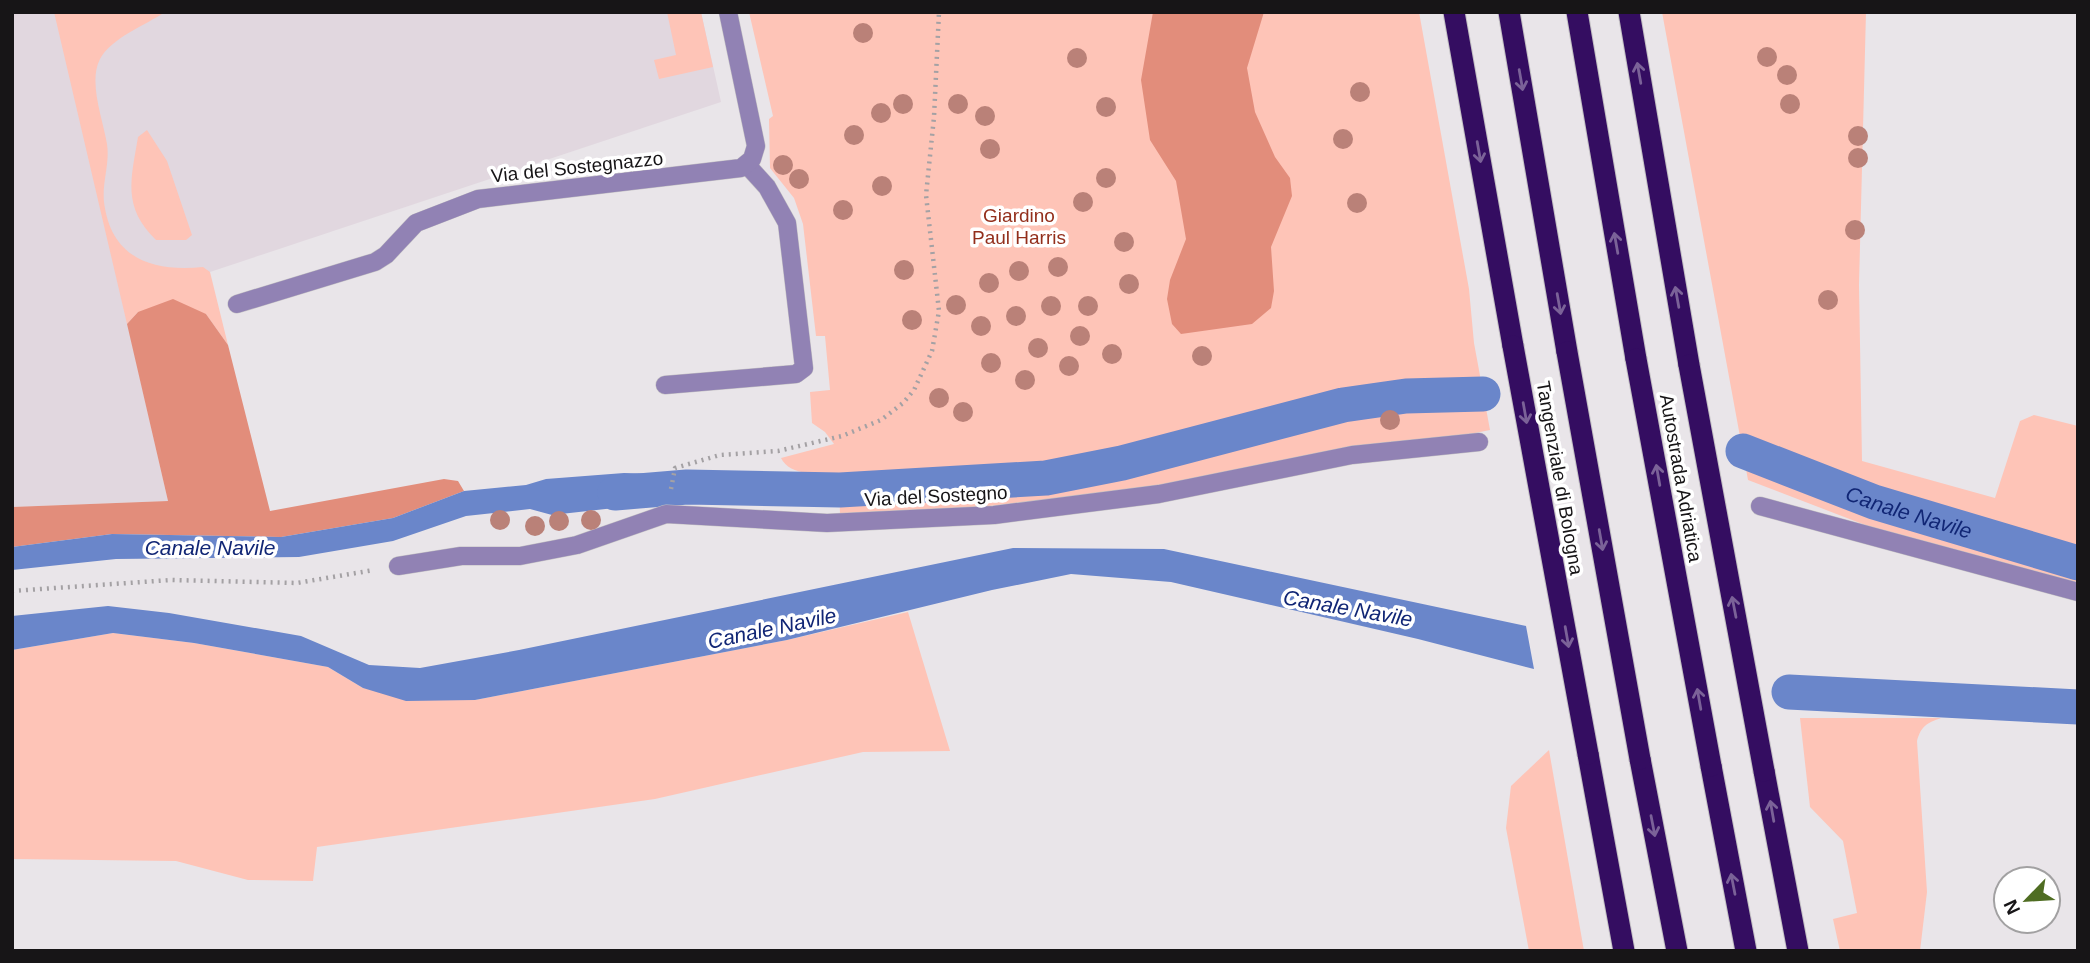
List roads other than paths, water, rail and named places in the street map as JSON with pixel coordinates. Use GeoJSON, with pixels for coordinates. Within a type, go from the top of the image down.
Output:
{"type":"FeatureCollection","features":[{"type":"Feature","properties":{"kind":"highway","name":"Tangenziale di Bologna"},"geometry":{"type":"LineString","coordinates":[[1454,12],[1624,951]]}},
{"type":"Feature","properties":{"kind":"highway"},"geometry":{"type":"LineString","coordinates":[[1509,12],[1640,759],[1678,951]]}},
{"type":"Feature","properties":{"kind":"highway","name":"Autostrada Adriatica"},"geometry":{"type":"LineString","coordinates":[[1577,12],[1636,359],[1746,951]]}},
{"type":"Feature","properties":{"kind":"highway"},"geometry":{"type":"LineString","coordinates":[[1629,12],[1689,365],[1787,894],[1800,951]]}},
{"type":"Feature","properties":{"kind":"highway"},"geometry":{"type":"LineString","coordinates":[[1589,760],[1614,951]]}},
{"type":"Feature","properties":{"kind":"street"},"geometry":{"type":"LineString","coordinates":[[665,385],[796,374],[804,368],[787,223],[767,187],[747,165],[756,146],[728,12]]}},
{"type":"Feature","properties":{"kind":"street","name":"Via del Sostegnazzo"},"geometry":{"type":"LineString","coordinates":[[236,304],[375,262],[386,256],[416,223],[478,199],[730,172],[747,165]]}},
{"type":"Feature","properties":{"kind":"street","name":"Via del Sostegno"},"geometry":{"type":"LineString","coordinates":[[398,566],[461,556],[520,556],[577,545],[666,514],[827,523],[994,515],[1159,494],[1352,455],[1479,442]]}},
{"type":"Feature","properties":{"kind":"street"},"geometry":{"type":"LineString","coordinates":[[1760,506],[2078,592]]}},
{"type":"Feature","properties":{"kind":"water"},"geometry":{"type":"Polygon","coordinates":[[[624,473],[664,474],[659,503],[552,515],[530,509],[466,516],[393,541],[299,557],[116,559],[12,570],[12,547],[112,534],[281,537],[393,518],[464,491],[526,485],[546,479],[624,473]]]}},
{"type":"Feature","properties":{"kind":"water"},"geometry":{"type":"Polygon","coordinates":[[[1013,548],[1164,549],[1526,626],[1534,669],[1418,639],[1171,582],[1071,574],[992,590],[787,640],[475,700],[406,701],[363,688],[328,667],[194,643],[113,633],[12,650],[12,616],[108,606],[169,613],[301,636],[369,665],[420,668],[1013,548]]]}},
{"type":"Feature","properties":{"kind":"waterway","name":"Canale Navile"},"geometry":{"type":"LineString","coordinates":[[615,493],[687,487],[840,490],[1046,478],[1122,463],[1343,405],[1406,396],[1483,394]]}},
{"type":"Feature","properties":{"kind":"waterway","name":"Canale Navile"},"geometry":{"type":"LineString","coordinates":[[1743,451],[1874,502],[2078,563]]}},
{"type":"Feature","properties":{"kind":"waterway","name":"Canale Navile"},"geometry":{"type":"LineString","coordinates":[[1789,692],[2078,707]]}},
{"type":"Feature","properties":{"kind":"park label","name":"Giardino Paul Harris"},"geometry":{"type":"Point","coordinates":[1019,226]}}]}
